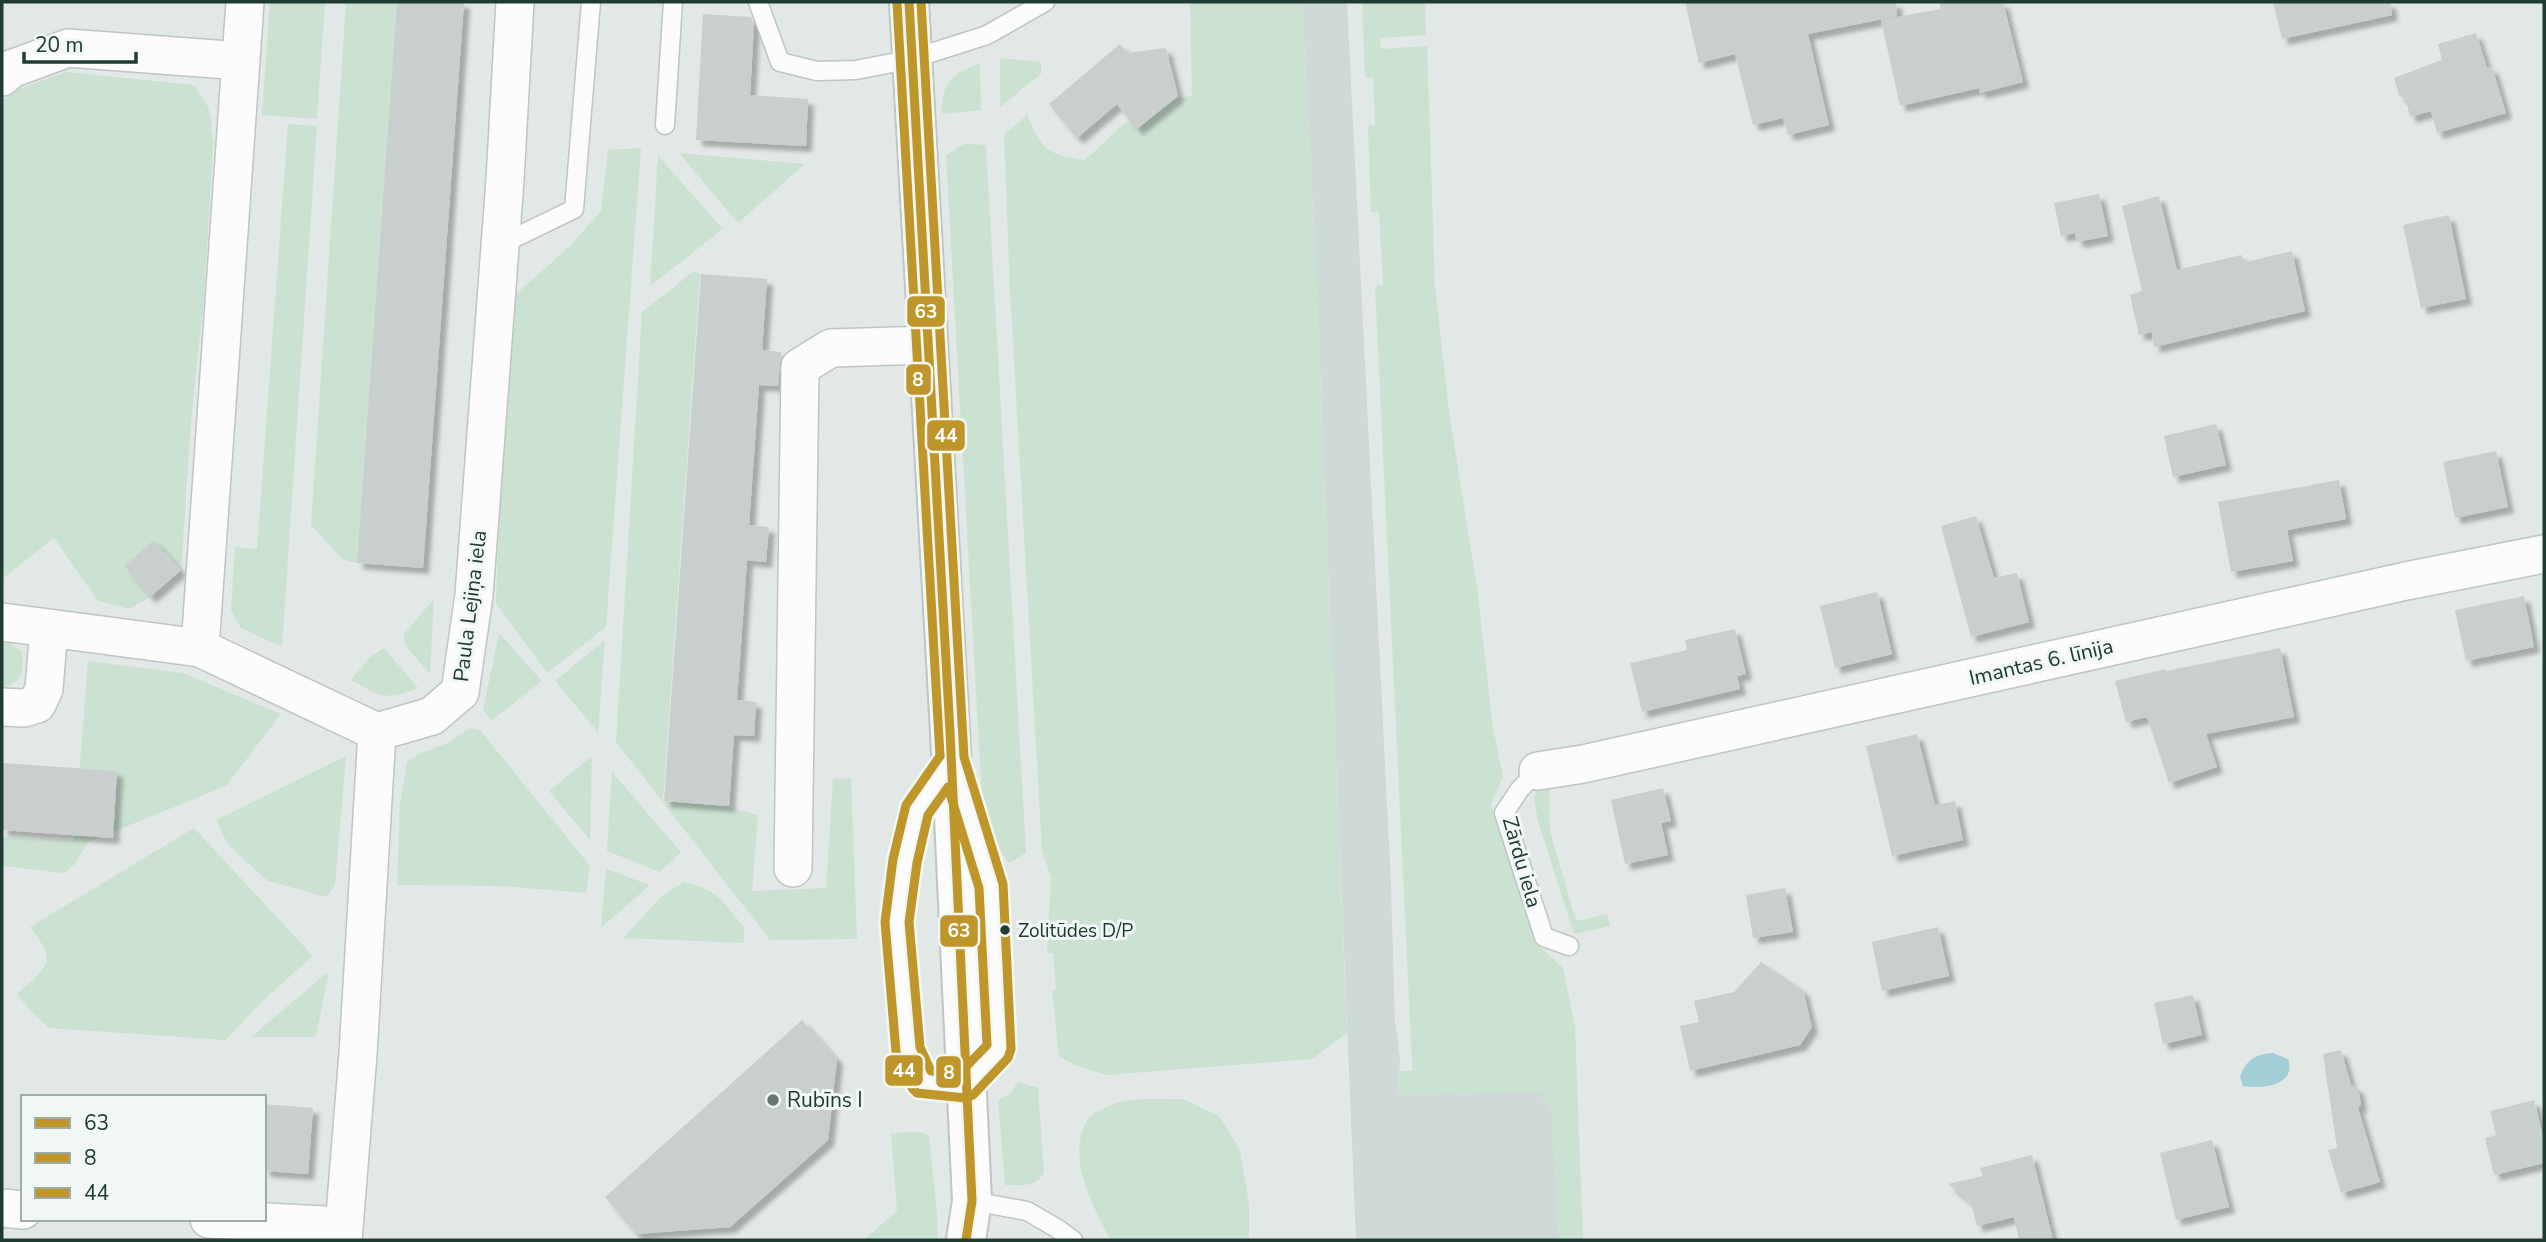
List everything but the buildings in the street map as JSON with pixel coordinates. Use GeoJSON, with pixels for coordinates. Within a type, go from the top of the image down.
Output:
{"type":"FeatureCollection","features":[{"type":"Feature","properties":{"kind":"street"},"geometry":{"type":"LineString","coordinates":[[200,648],[245,2]]}},
{"type":"Feature","properties":{"kind":"street","name":"Paula Lejiņa iela"},"geometry":{"type":"LineString","coordinates":[[377,732],[432,716],[460,692],[474,595],[515,2]]}},
{"type":"Feature","properties":{"kind":"street"},"geometry":{"type":"LineString","coordinates":[[909,2],[951,759],[972,1201],[966,1240]]}},
{"type":"Feature","properties":{"kind":"street"},"geometry":{"type":"LineString","coordinates":[[2,77],[11,69],[68,48],[241,61]]}},
{"type":"Feature","properties":{"kind":"street"},"geometry":{"type":"LineString","coordinates":[[793,868],[800,367],[831,348],[928,345]]}},
{"type":"Feature","properties":{"kind":"street","name":"Imantas 6. līnija"},"geometry":{"type":"LineString","coordinates":[[1538,771],[1583,764],[2406,581],[2544,554]]}},
{"type":"Feature","properties":{"kind":"street"},"geometry":{"type":"LineString","coordinates":[[2,622],[200,648],[377,732],[358,1054],[343,1233],[228,1221]]}},
{"type":"Feature","properties":{"kind":"street"},"geometry":{"type":"LineString","coordinates":[[2,707],[24,708],[37,704],[44,689],[49,628]]}},
{"type":"Feature","properties":{"kind":"street"},"geometry":{"type":"LineString","coordinates":[[2,1208],[21,1210]]}},
{"type":"Feature","properties":{"kind":"lane"},"geometry":{"type":"LineString","coordinates":[[500,245],[574,209],[591,2]]}},
{"type":"Feature","properties":{"kind":"lane"},"geometry":{"type":"LineString","coordinates":[[665,125],[673,2]]}},
{"type":"Feature","properties":{"kind":"lane"},"geometry":{"type":"LineString","coordinates":[[758,2],[780,62],[817,71],[856,70],[912,59],[987,35],[1045,2]]}},
{"type":"Feature","properties":{"kind":"lane"},"geometry":{"type":"LineString","coordinates":[[951,759],[917,810],[905,861],[897,922],[908,1051],[923,1083],[965,1086]]}},
{"type":"Feature","properties":{"kind":"lane","name":"Zārdu iela"},"geometry":{"type":"LineString","coordinates":[[1538,771],[1520,789],[1504,813],[1544,937],[1569,946]]}},
{"type":"Feature","properties":{"kind":"lane"},"geometry":{"type":"LineString","coordinates":[[972,1201],[1027,1211],[1058,1228],[1073,1240]]}},
{"type":"Feature","properties":{"kind":"shaded area"},"geometry":{"type":"Polygon","coordinates":[[[1302,2],[1347,2],[1391,885],[1395,1022],[1400,1059],[1398,1095],[1540,1092],[1552,1111],[1559,1240],[1356,1240],[1314,227],[1302,2]]]}},
{"type":"Feature","properties":{"kind":"green space"},"geometry":{"type":"Polygon","coordinates":[[[270,2],[325,2],[317,119],[262,115],[270,2]]]}},
{"type":"Feature","properties":{"kind":"green space"},"geometry":{"type":"Polygon","coordinates":[[[346,2],[397,2],[357,563],[342,559],[311,525],[346,2]]]}},
{"type":"Feature","properties":{"kind":"green space"},"geometry":{"type":"Polygon","coordinates":[[[1302,2],[1314,227],[1347,1033],[1312,1059],[1107,1075],[1074,1065],[1059,1056],[1052,991],[1056,990],[1053,953],[1047,953],[1051,877],[1042,851],[1010,290],[1004,135],[1027,115],[1047,149],[1061,156],[1084,160],[1137,116],[1169,101],[1192,96],[1190,3],[1302,2]]]}},
{"type":"Feature","properties":{"kind":"green space"},"geometry":{"type":"Polygon","coordinates":[[[1362,2],[1425,2],[1426,35],[1380,38],[1381,49],[1427,46],[1435,286],[1449,412],[1477,587],[1493,728],[1503,777],[1491,804],[1539,946],[1563,968],[1575,1026],[1583,1240],[1559,1240],[1552,1111],[1540,1092],[1398,1095],[1398,1071],[1412,1071],[1412,1064],[1375,286],[1383,285],[1379,212],[1371,212],[1368,126],[1375,125],[1373,77],[1365,77],[1362,2]]]}},
{"type":"Feature","properties":{"kind":"green space"},"geometry":{"type":"Polygon","coordinates":[[[1000,58],[1041,62],[1041,74],[1000,107],[1000,58]]]}},
{"type":"Feature","properties":{"kind":"green space"},"geometry":{"type":"Polygon","coordinates":[[[980,63],[981,110],[942,114],[944,94],[950,81],[962,71],[980,63]]]}},
{"type":"Feature","properties":{"kind":"green space"},"geometry":{"type":"Polygon","coordinates":[[[66,72],[194,85],[206,102],[211,117],[213,147],[204,298],[191,420],[181,570],[154,540],[124,567],[150,597],[130,609],[98,601],[54,538],[2,579],[2,101],[13,91],[66,72]]]}},
{"type":"Feature","properties":{"kind":"green space"},"geometry":{"type":"Polygon","coordinates":[[[288,124],[317,126],[282,647],[241,628],[231,610],[235,547],[257,549],[288,124]]]}},
{"type":"Feature","properties":{"kind":"green space"},"geometry":{"type":"Polygon","coordinates":[[[964,144],[986,145],[1026,853],[1008,863],[983,817],[946,155],[964,144]]]}},
{"type":"Feature","properties":{"kind":"green space"},"geometry":{"type":"Polygon","coordinates":[[[641,148],[606,627],[547,673],[496,603],[507,302],[569,247],[601,211],[608,150],[641,148]]]}},
{"type":"Feature","properties":{"kind":"green space"},"geometry":{"type":"Polygon","coordinates":[[[679,153],[805,164],[738,223],[679,153]]]}},
{"type":"Feature","properties":{"kind":"green space"},"geometry":{"type":"Polygon","coordinates":[[[658,156],[723,229],[650,286],[658,156]]]}},
{"type":"Feature","properties":{"kind":"green space"},"geometry":{"type":"Polygon","coordinates":[[[694,271],[700,274],[663,801],[728,807],[758,815],[752,891],[826,888],[833,779],[851,778],[857,939],[770,940],[616,742],[642,312],[694,271]]]}},
{"type":"Feature","properties":{"kind":"green space"},"geometry":{"type":"Polygon","coordinates":[[[434,599],[430,674],[405,645],[403,635],[434,599]]]}},
{"type":"Feature","properties":{"kind":"green space"},"geometry":{"type":"Polygon","coordinates":[[[499,633],[542,681],[492,720],[483,710],[499,633]]]}},
{"type":"Feature","properties":{"kind":"green space"},"geometry":{"type":"Polygon","coordinates":[[[2,638],[22,652],[22,665],[21,675],[15,683],[2,688],[2,638]]]}},
{"type":"Feature","properties":{"kind":"green space"},"geometry":{"type":"Polygon","coordinates":[[[605,640],[598,732],[555,681],[605,640]]]}},
{"type":"Feature","properties":{"kind":"green space"},"geometry":{"type":"Polygon","coordinates":[[[384,648],[418,688],[390,696],[377,693],[351,680],[369,658],[384,648]]]}},
{"type":"Feature","properties":{"kind":"green space"},"geometry":{"type":"Polygon","coordinates":[[[88,661],[183,673],[281,714],[226,786],[88,842],[75,864],[64,873],[2,866],[2,837],[74,840],[88,661]]]}},
{"type":"Feature","properties":{"kind":"green space"},"geometry":{"type":"Polygon","coordinates":[[[470,728],[480,730],[590,866],[586,893],[501,886],[397,885],[400,803],[407,762],[419,754],[450,742],[470,728]]]}},
{"type":"Feature","properties":{"kind":"green space"},"geometry":{"type":"Polygon","coordinates":[[[346,756],[335,885],[327,897],[268,881],[228,845],[216,820],[346,756]]]}},
{"type":"Feature","properties":{"kind":"green space"},"geometry":{"type":"Polygon","coordinates":[[[592,756],[590,840],[549,791],[592,756]]]}},
{"type":"Feature","properties":{"kind":"green space"},"geometry":{"type":"Polygon","coordinates":[[[612,772],[681,852],[660,872],[607,851],[612,772]]]}},
{"type":"Feature","properties":{"kind":"green space"},"geometry":{"type":"Polygon","coordinates":[[[1539,782],[1549,786],[1550,831],[1576,921],[1607,914],[1610,926],[1574,934],[1538,821],[1534,798],[1539,782]]]}},
{"type":"Feature","properties":{"kind":"green space"},"geometry":{"type":"Polygon","coordinates":[[[194,828],[313,956],[271,993],[225,1040],[49,1028],[17,994],[46,964],[44,949],[30,927],[194,828]]]}},
{"type":"Feature","properties":{"kind":"green space"},"geometry":{"type":"Polygon","coordinates":[[[606,869],[650,885],[601,928],[606,869]]]}},
{"type":"Feature","properties":{"kind":"green space"},"geometry":{"type":"Polygon","coordinates":[[[684,882],[704,888],[724,904],[744,927],[744,943],[623,938],[663,895],[684,882]]]}},
{"type":"Feature","properties":{"kind":"green space"},"geometry":{"type":"Polygon","coordinates":[[[329,971],[316,1037],[251,1037],[329,971]]]}},
{"type":"Feature","properties":{"kind":"green space"},"geometry":{"type":"Polygon","coordinates":[[[1018,1082],[1038,1088],[1044,1172],[1033,1183],[1005,1185],[998,1100],[1010,1094],[1018,1082]]]}},
{"type":"Feature","properties":{"kind":"green space"},"geometry":{"type":"Polygon","coordinates":[[[1183,1099],[1220,1117],[1240,1150],[1249,1205],[1249,1240],[1111,1240],[1090,1199],[1081,1168],[1079,1152],[1086,1122],[1100,1110],[1124,1101],[1183,1099]]]}},
{"type":"Feature","properties":{"kind":"green space"},"geometry":{"type":"Polygon","coordinates":[[[922,1132],[929,1137],[938,1223],[937,1240],[864,1240],[897,1211],[891,1133],[922,1132]]]}},
{"type":"Feature","properties":{"kind":"water"},"geometry":{"type":"Polygon","coordinates":[[[2273,1053],[2288,1059],[2289,1068],[2283,1080],[2268,1086],[2243,1086],[2240,1077],[2248,1062],[2261,1055],[2273,1053]]]}},
{"type":"Feature","properties":{"kind":"transit line","name":"63"},"geometry":{"type":"LineString","coordinates":[[909,2],[950,732],[972,1201],[966,1240]]}},
{"type":"Feature","properties":{"kind":"transit line","name":"44"},"geometry":{"type":"LineString","coordinates":[[921,2],[964,757],[1003,884],[1011,1049],[1008,1058],[973,1095],[965,1098],[917,1093],[912,1088],[896,1052],[885,922],[893,859],[906,805],[940,756]]}},
{"type":"Feature","properties":{"kind":"transit line","name":"8"},"geometry":{"type":"LineString","coordinates":[[897,3],[940,756]]}},
{"type":"Feature","properties":{"kind":"transit line","name":"8"},"geometry":{"type":"LineString","coordinates":[[948,787],[979,888],[987,1045],[960,1073],[931,1071],[920,1047],[909,922],[917,863],[928,815],[948,787]]}},
{"type":"Feature","properties":{"kind":"place","name":"Zolitūdes D/P"},"geometry":{"type":"Point","coordinates":[1005,930]}},
{"type":"Feature","properties":{"kind":"place","name":"Rubīns I"},"geometry":{"type":"Point","coordinates":[773,1100]}}]}
